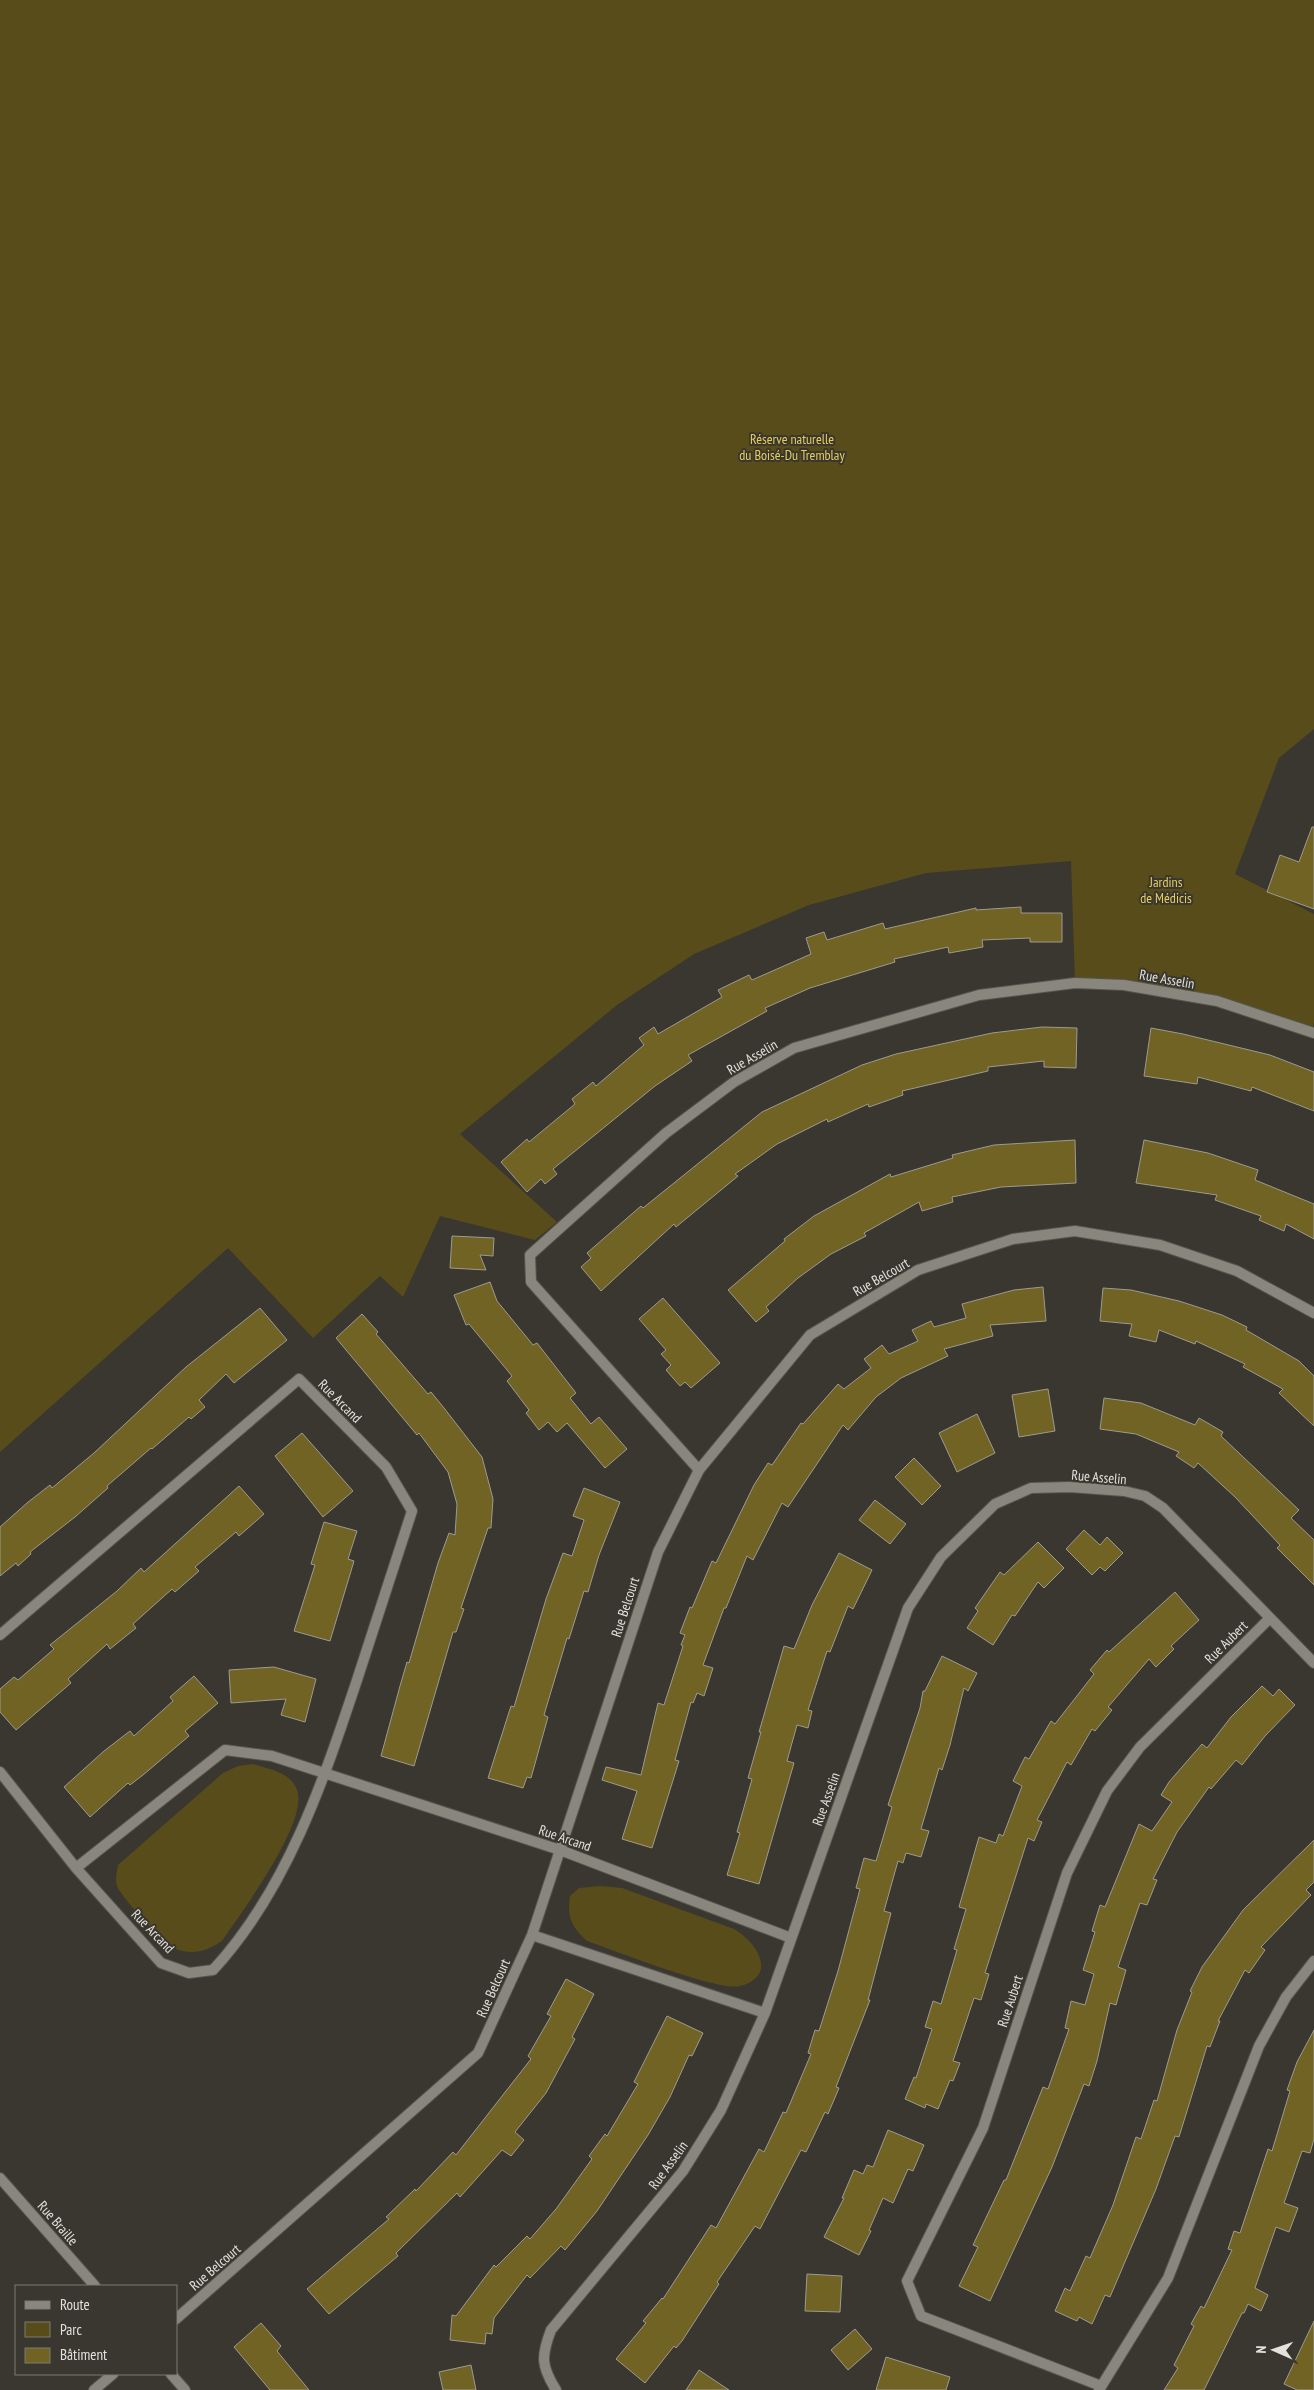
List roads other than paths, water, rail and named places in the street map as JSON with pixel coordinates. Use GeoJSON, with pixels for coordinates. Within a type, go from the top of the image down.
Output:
{"type":"FeatureCollection","features":[{"type":"Feature","properties":{"kind":"street","name":"Rue Asselin"},"geometry":{"type":"LineString","coordinates":[[699,1470],[531,1282],[530,1255],[666,1133],[734,1082],[794,1048],[979,995],[1075,983],[1124,985],[1217,1001],[1313,1029]]}},
{"type":"Feature","properties":{"kind":"street","name":"Rue Belcourt"},"geometry":{"type":"LineString","coordinates":[[178,2317],[478,2053],[532,1936],[658,1552],[699,1470],[810,1335],[918,1270],[1013,1240],[1075,1231],[1160,1245],[1238,1271],[1314,1313]]}},
{"type":"Feature","properties":{"kind":"street","name":"Rue Arcand"},"geometry":{"type":"LineString","coordinates":[[0,1635],[299,1379],[386,1467],[412,1511],[326,1775],[276,1884],[231,1951],[213,1970],[189,1973],[161,1963],[76,1868],[0,1772]]}},
{"type":"Feature","properties":{"kind":"street","name":"Rue Asselin"},"geometry":{"type":"LineString","coordinates":[[556,2390],[546,2373],[543,2351],[551,2330],[684,2170],[721,2110],[765,2013],[908,1608],[940,1557],[995,1504],[1031,1488],[1070,1487],[1124,1491],[1145,1496],[1163,1508],[1270,1618]]}},
{"type":"Feature","properties":{"kind":"street"},"geometry":{"type":"LineString","coordinates":[[1270,1618],[1314,1663]]}},
{"type":"Feature","properties":{"kind":"street","name":"Rue Aubert"},"geometry":{"type":"LineString","coordinates":[[1270,1618],[1140,1747],[1108,1791],[1068,1873],[982,2128],[907,2281],[921,2316],[1100,2388],[1168,2278],[1259,2046],[1286,1997],[1314,1961]]}},
{"type":"Feature","properties":{"kind":"street","name":"Rue Arcand"},"geometry":{"type":"LineString","coordinates":[[76,1868],[225,1750],[272,1756],[560,1850],[791,1938]]}},
{"type":"Feature","properties":{"kind":"street"},"geometry":{"type":"LineString","coordinates":[[532,1936],[765,2013]]}},
{"type":"Feature","properties":{"kind":"street","name":"Rue Braille"},"geometry":{"type":"LineString","coordinates":[[0,2178],[94,2285]]}},
{"type":"Feature","properties":{"kind":"street"},"geometry":{"type":"LineString","coordinates":[[94,2390],[112,2375]]}},
{"type":"Feature","properties":{"kind":"street"},"geometry":{"type":"LineString","coordinates":[[172,2375],[185,2390]]}},
{"type":"Feature","properties":{"kind":"park label","name":"Réserve naturelle du Boisé-Du Tremblay"},"geometry":{"type":"Point","coordinates":[792,448]}},
{"type":"Feature","properties":{"kind":"park label","name":"Jardins de Médicis"},"geometry":{"type":"Point","coordinates":[1166,890]}}]}
